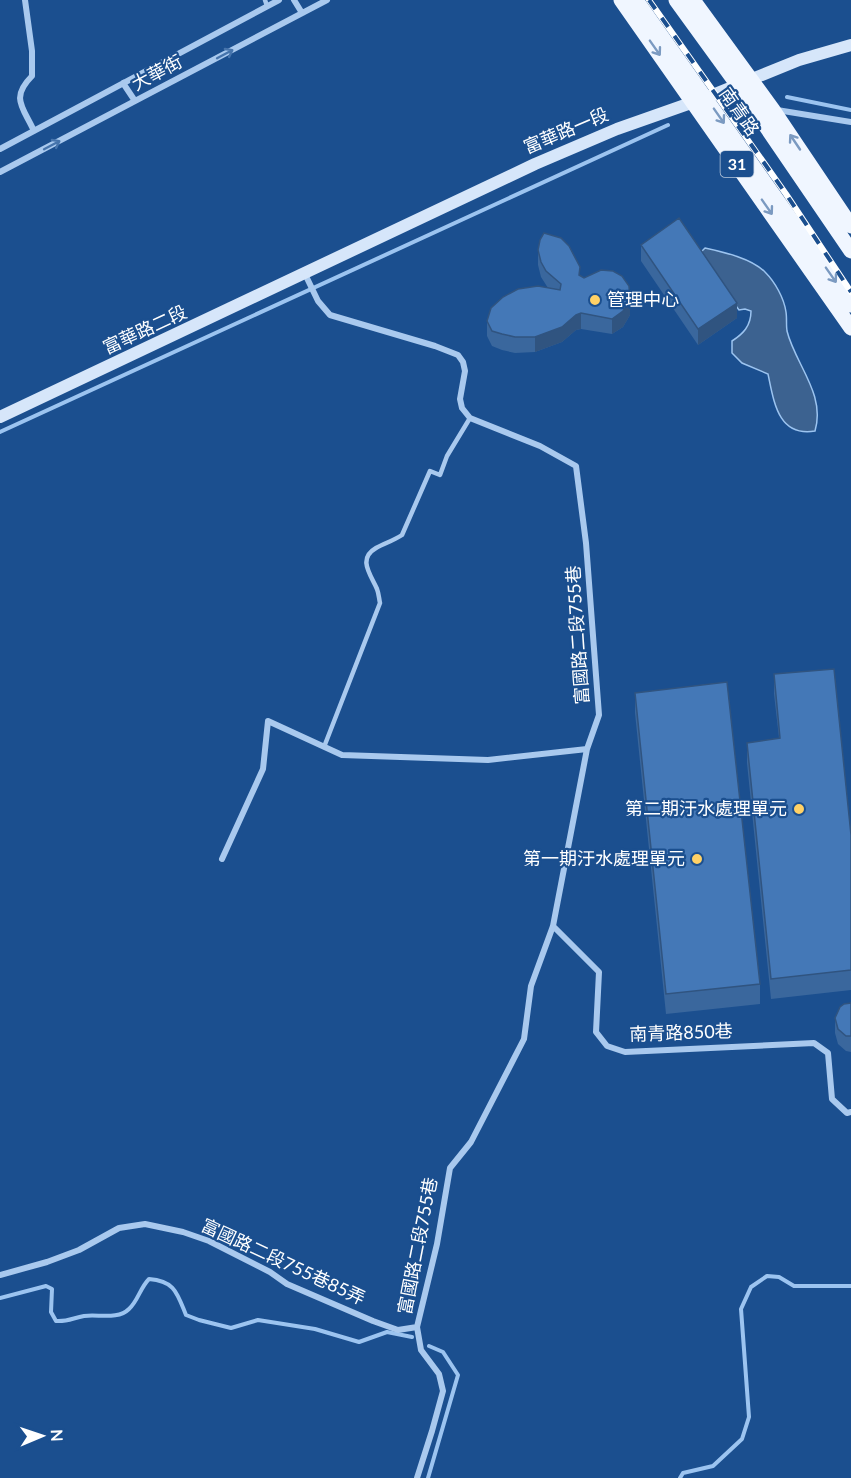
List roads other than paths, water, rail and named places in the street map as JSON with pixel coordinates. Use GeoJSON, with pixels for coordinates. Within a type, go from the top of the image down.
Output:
{"type":"FeatureCollection","features":[{"type":"Feature","properties":{"kind":"main road","name":"31"},"geometry":{"type":"LineString","coordinates":[[621,0],[699,100],[851,328]]}},
{"type":"Feature","properties":{"kind":"main road","name":"南青路"},"geometry":{"type":"LineString","coordinates":[[636,0],[699,100],[851,305]]}},
{"type":"Feature","properties":{"kind":"main road","name":"南青路"},"geometry":{"type":"LineString","coordinates":[[676,0],[744,81],[851,251]]}},
{"type":"Feature","properties":{"kind":"main road","name":"31"},"geometry":{"type":"LineString","coordinates":[[693,0],[744,81],[774,110],[851,226]]}},
{"type":"Feature","properties":{"kind":"street"},"geometry":{"type":"LineString","coordinates":[[25,0],[32,51],[32,76],[22,86],[19,97],[34,131]]}},
{"type":"Feature","properties":{"kind":"street","name":"大華街"},"geometry":{"type":"LineString","coordinates":[[0,149],[266,3],[279,0]]}},
{"type":"Feature","properties":{"kind":"street"},"geometry":{"type":"LineString","coordinates":[[294,0],[302,13]]}},
{"type":"Feature","properties":{"kind":"street","name":"大華街"},"geometry":{"type":"LineString","coordinates":[[0,172],[327,0]]}},
{"type":"Feature","properties":{"kind":"street","name":"富華路一段"},"geometry":{"type":"LineString","coordinates":[[307,279],[535,164],[617,129],[699,100],[799,60],[851,45]]}},
{"type":"Feature","properties":{"kind":"street"},"geometry":{"type":"LineString","coordinates":[[123,83],[135,101]]}},
{"type":"Feature","properties":{"kind":"street"},"geometry":{"type":"LineString","coordinates":[[774,110],[851,122]]}},
{"type":"Feature","properties":{"kind":"street"},"geometry":{"type":"LineString","coordinates":[[307,279],[318,301],[330,315],[458,355],[465,371],[460,399],[462,408],[470,418]]}},
{"type":"Feature","properties":{"kind":"street","name":"富華路二段"},"geometry":{"type":"LineString","coordinates":[[0,417],[307,279]]}},
{"type":"Feature","properties":{"kind":"street","name":"富國路二段755巷"},"geometry":{"type":"LineString","coordinates":[[417,1478],[443,1391],[439,1374],[421,1350],[417,1327],[437,1244],[450,1168],[471,1142],[524,1039],[531,986],[553,926],[587,749],[599,715],[586,543],[576,466],[540,446],[470,418]]}},
{"type":"Feature","properties":{"kind":"street"},"geometry":{"type":"LineString","coordinates":[[222,859],[263,769],[268,721],[342,755],[488,760],[587,749]]}},
{"type":"Feature","properties":{"kind":"street","name":"南青路850巷"},"geometry":{"type":"LineString","coordinates":[[553,926],[599,972],[596,1032],[608,1046],[626,1052],[814,1043],[828,1053],[832,1099],[848,1113],[851,1112]]}},
{"type":"Feature","properties":{"kind":"street","name":"富國路二段755巷85弄"},"geometry":{"type":"LineString","coordinates":[[0,1275],[79,1250],[119,1228],[145,1224],[183,1232],[209,1241],[270,1272],[287,1284],[372,1321],[398,1330],[417,1327]]}},
{"type":"Feature","properties":{"kind":"lane"},"geometry":{"type":"LineString","coordinates":[[324,747],[380,603],[378,590],[366,569],[366,559],[373,549],[402,535],[430,471],[440,475],[447,456],[470,418]]}},
{"type":"Feature","properties":{"kind":"water"},"geometry":{"type":"Polygon","coordinates":[[[705,248],[736,256],[752,263],[765,272],[776,285],[785,307],[787,331],[791,343],[813,392],[817,417],[815,431],[793,429],[785,423],[776,406],[768,374],[742,363],[732,353],[732,341],[746,329],[751,311],[739,310],[698,255],[705,248]]]}},
{"type":"Feature","properties":{"kind":"waterway"},"geometry":{"type":"LineString","coordinates":[[787,97],[851,110]]}},
{"type":"Feature","properties":{"kind":"waterway"},"geometry":{"type":"LineString","coordinates":[[0,432],[668,125]]}},
{"type":"Feature","properties":{"kind":"waterway"},"geometry":{"type":"LineString","coordinates":[[680,1478],[683,1473],[713,1466],[742,1439],[749,1417],[741,1309],[751,1287],[767,1276],[779,1277],[794,1286],[851,1286]]}},
{"type":"Feature","properties":{"kind":"waterway"},"geometry":{"type":"LineString","coordinates":[[0,1298],[46,1286],[52,1289],[51,1312],[56,1321],[84,1316],[114,1316],[129,1309],[149,1279],[170,1285],[177,1294],[186,1315],[231,1328],[258,1320],[315,1329],[359,1342],[387,1332],[412,1337]]}},
{"type":"Feature","properties":{"kind":"waterway"},"geometry":{"type":"LineString","coordinates":[[428,1478],[458,1375],[443,1352],[429,1346]]}},
{"type":"Feature","properties":{"kind":"railway"},"geometry":{"type":"LineString","coordinates":[[649,0],[786,194],[851,292]]}},
{"type":"Feature","properties":{"kind":"place","name":"管理中心"},"geometry":{"type":"Point","coordinates":[595,300]}},
{"type":"Feature","properties":{"kind":"place","name":"第二期汙水處理單元"},"geometry":{"type":"Point","coordinates":[799,809]}},
{"type":"Feature","properties":{"kind":"place","name":"第一期汙水處理單元"},"geometry":{"type":"Point","coordinates":[697,859]}}]}
